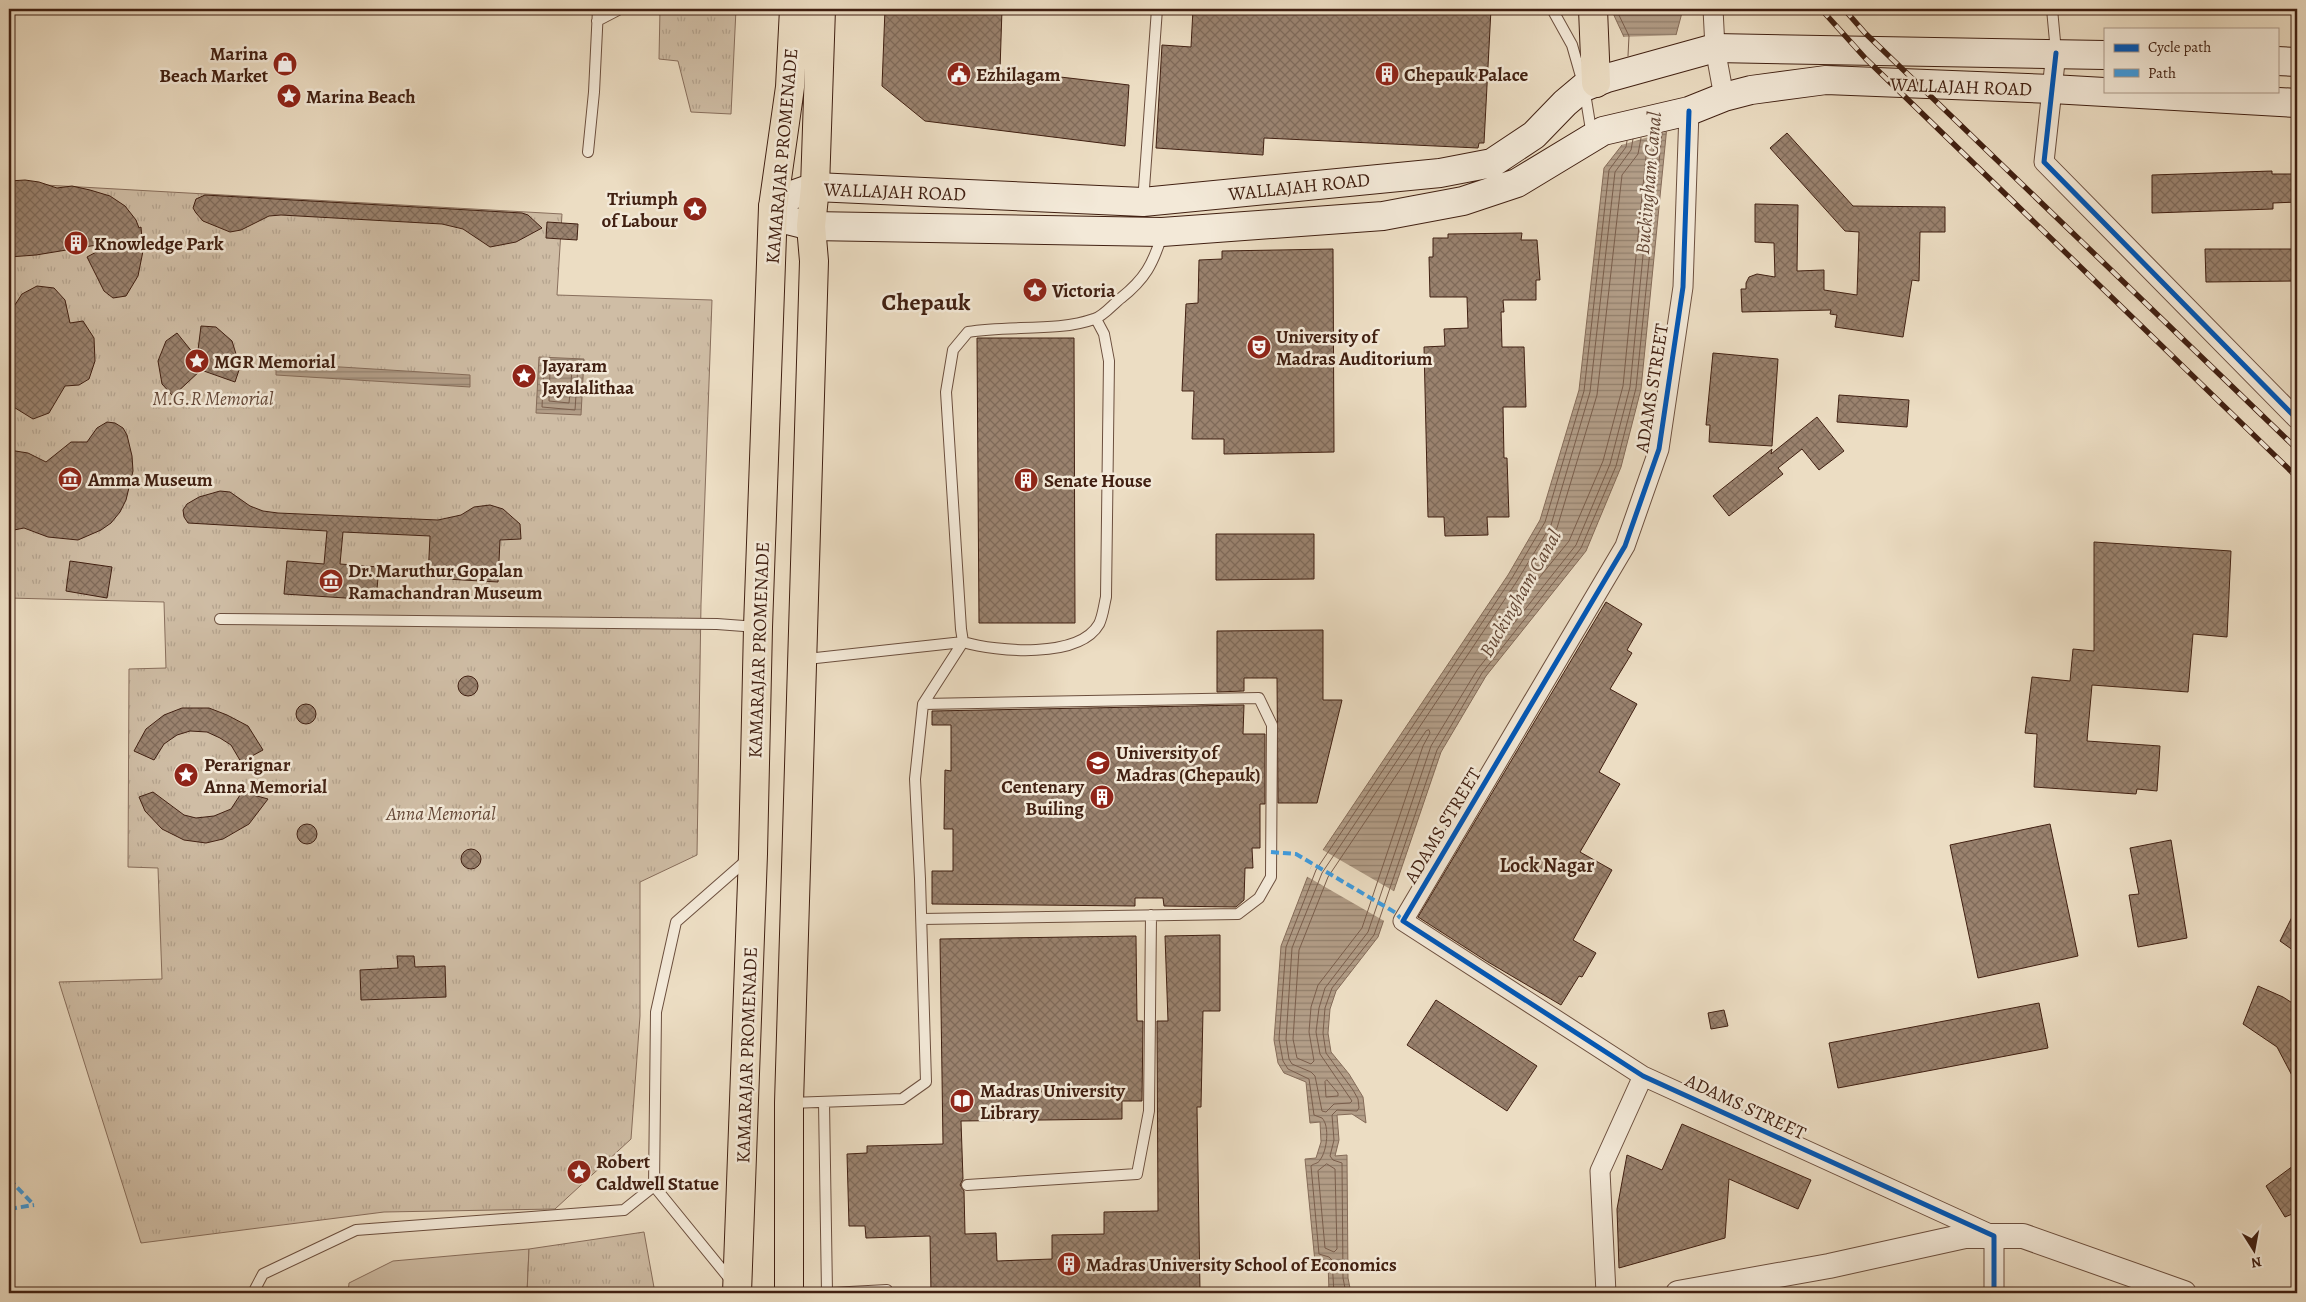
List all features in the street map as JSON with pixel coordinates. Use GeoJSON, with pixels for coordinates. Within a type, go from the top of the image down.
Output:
{"type":"FeatureCollection","features":[{"type":"Feature","properties":{"kind":"main road","name":"KAMARAJAR PROMENADE"},"geometry":{"type":"LineString","coordinates":[[737,1291],[773,207],[790,87],[794,9]]}},
{"type":"Feature","properties":{"kind":"main road","name":"KAMARAJAR PROMENADE"},"geometry":{"type":"LineString","coordinates":[[789,1293],[789,1103],[814,261],[812,226],[815,187],[820,9]]}},
{"type":"Feature","properties":{"kind":"main road"},"geometry":{"type":"LineString","coordinates":[[1593,9],[1595,83]]}},
{"type":"Feature","properties":{"kind":"main road","name":"WALLAJAH ROAD"},"geometry":{"type":"LineString","coordinates":[[2104,55],[1715,48],[1595,83],[1565,103],[1534,135],[1492,163],[1440,173],[1143,202],[815,187],[781,199],[773,207],[783,219],[812,226],[1162,232],[1383,216],[1463,201],[1517,183],[1598,134],[1689,112],[1724,97],[1751,90],[1826,80],[2104,92]]}},
{"type":"Feature","properties":{"kind":"main road"},"geometry":{"type":"LineString","coordinates":[[2278,62],[2297,62]]}},
{"type":"Feature","properties":{"kind":"main road","name":"WALLAJAH ROAD"},"geometry":{"type":"LineString","coordinates":[[2104,92],[2297,103]]}},
{"type":"Feature","properties":{"kind":"street"},"geometry":{"type":"LineString","coordinates":[[1713,9],[1715,48],[1724,97]]}},
{"type":"Feature","properties":{"kind":"street"},"geometry":{"type":"LineString","coordinates":[[2056,53],[2044,162],[2297,418]]}},
{"type":"Feature","properties":{"kind":"street","name":"ADAMS STREET"},"geometry":{"type":"LineString","coordinates":[[1689,112],[1682,287],[1659,449],[1628,538],[1403,921],[1644,1076],[1994,1236]]}},
{"type":"Feature","properties":{"kind":"street"},"geometry":{"type":"LineString","coordinates":[[1606,1293],[1600,1171],[1644,1076]]}},
{"type":"Feature","properties":{"kind":"street"},"geometry":{"type":"LineString","coordinates":[[1678,1293],[1829,1266],[1965,1236],[2023,1236],[2184,1293]]}},
{"type":"Feature","properties":{"kind":"street"},"geometry":{"type":"LineString","coordinates":[[1994,1236],[1994,1293]]}},
{"type":"Feature","properties":{"kind":"lane"},"geometry":{"type":"LineString","coordinates":[[588,152],[594,92],[598,9]]}},
{"type":"Feature","properties":{"kind":"lane"},"geometry":{"type":"LineString","coordinates":[[597,21],[620,9]]}},
{"type":"Feature","properties":{"kind":"lane"},"geometry":{"type":"LineString","coordinates":[[1143,202],[1157,9]]}},
{"type":"Feature","properties":{"kind":"lane"},"geometry":{"type":"LineString","coordinates":[[1552,9],[1595,83],[1598,134]]}},
{"type":"Feature","properties":{"kind":"lane"},"geometry":{"type":"LineString","coordinates":[[2052,9],[2056,53]]}},
{"type":"Feature","properties":{"kind":"lane"},"geometry":{"type":"LineString","coordinates":[[964,642],[960,629],[946,392],[953,350],[968,332],[990,328],[1071,325],[1096,319],[1140,282],[1157,251],[1162,232]]}},
{"type":"Feature","properties":{"kind":"lane"},"geometry":{"type":"LineString","coordinates":[[801,658],[964,642],[985,648],[1033,650],[1077,644],[1098,624],[1106,597],[1109,361],[1104,334],[1096,319]]}},
{"type":"Feature","properties":{"kind":"lane"},"geometry":{"type":"LineString","coordinates":[[220,620],[717,624],[758,627]]}},
{"type":"Feature","properties":{"kind":"lane"},"geometry":{"type":"LineString","coordinates":[[789,1103],[902,1099],[926,1082],[922,919],[914,779],[923,704],[964,642]]}},
{"type":"Feature","properties":{"kind":"lane"},"geometry":{"type":"LineString","coordinates":[[922,919],[1238,914],[1259,898],[1271,877],[1272,725],[1259,698],[923,704]]}},
{"type":"Feature","properties":{"kind":"lane"},"geometry":{"type":"LineString","coordinates":[[737,1291],[654,1186],[656,1012],[676,922],[753,854]]}},
{"type":"Feature","properties":{"kind":"lane"},"geometry":{"type":"LineString","coordinates":[[967,1185],[1137,1174],[1148,1111],[1151,915]]}},
{"type":"Feature","properties":{"kind":"lane"},"geometry":{"type":"LineString","coordinates":[[824,1102],[826,1293]]}},
{"type":"Feature","properties":{"kind":"lane"},"geometry":{"type":"LineString","coordinates":[[253,1293],[263,1274],[356,1230],[624,1210],[654,1186]]}},
{"type":"Feature","properties":{"kind":"lane"},"geometry":{"type":"LineString","coordinates":[[831,1293],[887,1290]]}},
{"type":"Feature","properties":{"kind":"green space"},"geometry":{"type":"Polygon","coordinates":[[[660,9],[736,9],[731,114],[691,112],[678,61],[659,59],[660,9]]]}},
{"type":"Feature","properties":{"kind":"green space"},"geometry":{"type":"Polygon","coordinates":[[[9,183],[562,214],[557,295],[712,300],[701,604],[697,855],[640,882],[640,1016],[631,1139],[555,1209],[384,1212],[141,1243],[59,982],[162,979],[158,868],[128,867],[129,669],[166,668],[164,602],[9,598],[9,183]]]}},
{"type":"Feature","properties":{"kind":"green space"},"geometry":{"type":"Polygon","coordinates":[[[644,1232],[655,1293],[527,1293],[529,1249],[644,1232]]]}},
{"type":"Feature","properties":{"kind":"green space"},"geometry":{"type":"Polygon","coordinates":[[[529,1249],[527,1293],[348,1293],[349,1283],[393,1261],[529,1249]]]}},
{"type":"Feature","properties":{"kind":"water","name":"Buckingham Canal"},"geometry":{"type":"Polygon","coordinates":[[[1611,9],[1683,9],[1676,35],[1641,389],[1621,467],[1586,551],[1486,676],[1441,752],[1378,937],[1336,991],[1330,1009],[1328,1033],[1331,1052],[1349,1074],[1363,1097],[1366,1123],[1352,1114],[1337,1115],[1339,1140],[1335,1156],[1347,1155],[1348,1278],[1351,1293],[1329,1293],[1328,1261],[1315,1262],[1305,1159],[1316,1158],[1321,1142],[1320,1122],[1310,1123],[1306,1082],[1284,1073],[1278,1063],[1274,1040],[1281,946],[1311,868],[1508,575],[1540,520],[1579,390],[1604,168],[1622,145],[1624,37],[1611,9]]]}},
{"type":"Feature","properties":{"kind":"water"},"geometry":{"type":"Polygon","coordinates":[[[539,357],[584,359],[581,415],[536,413],[539,357]]]}},
{"type":"Feature","properties":{"kind":"water"},"geometry":{"type":"Polygon","coordinates":[[[276,363],[470,375],[470,387],[276,375],[276,363]]]}},
{"type":"Feature","properties":{"kind":"pier"},"geometry":{"type":"Polygon","coordinates":[[[1678,35],[1669,131],[1618,146],[1621,37],[1678,35]]]}},
{"type":"Feature","properties":{"kind":"pier"},"geometry":{"type":"Polygon","coordinates":[[[1321,849],[1397,893],[1386,922],[1306,876],[1321,849]]]}},
{"type":"Feature","properties":{"kind":"building","name":"Ezhilagam"},"geometry":{"type":"Polygon","coordinates":[[[885,9],[1002,9],[1000,70],[1129,85],[1125,146],[925,121],[882,86],[885,9]]]}},
{"type":"Feature","properties":{"kind":"building","name":"Chepauk Palace"},"geometry":{"type":"Polygon","coordinates":[[[1193,9],[1491,9],[1484,143],[1479,143],[1478,148],[1264,138],[1263,155],[1156,148],[1162,45],[1191,47],[1193,9]]]}},
{"type":"Feature","properties":{"kind":"building"},"geometry":{"type":"Polygon","coordinates":[[[1787,133],[1853,206],[1945,207],[1945,232],[1920,232],[1919,281],[1912,280],[1903,337],[1835,327],[1837,315],[1830,314],[1831,310],[1742,312],[1741,289],[1746,289],[1749,277],[1757,274],[1775,277],[1774,243],[1755,242],[1755,204],[1798,205],[1797,271],[1824,270],[1824,290],[1857,295],[1859,232],[1845,231],[1770,148],[1787,133]]]}},
{"type":"Feature","properties":{"kind":"building"},"geometry":{"type":"Polygon","coordinates":[[[2272,171],[2272,174],[2297,174],[2297,202],[2273,203],[2273,209],[2152,213],[2152,175],[2272,171]]]}},
{"type":"Feature","properties":{"kind":"building","name":"Knowledge Park"},"geometry":{"type":"Polygon","coordinates":[[[25,180],[57,188],[72,186],[90,190],[110,196],[125,206],[136,220],[139,228],[141,227],[143,251],[138,276],[126,296],[113,298],[104,291],[87,257],[115,242],[36,255],[9,257],[9,181],[25,180]]]}},
{"type":"Feature","properties":{"kind":"building"},"geometry":{"type":"Polygon","coordinates":[[[205,195],[522,213],[528,215],[542,228],[516,242],[490,247],[463,229],[442,224],[281,215],[269,216],[241,230],[230,232],[203,221],[196,213],[193,208],[196,199],[205,195]]]}},
{"type":"Feature","properties":{"kind":"building"},"geometry":{"type":"Polygon","coordinates":[[[547,222],[578,224],[577,240],[546,238],[547,222]]]}},
{"type":"Feature","properties":{"kind":"building"},"geometry":{"type":"Polygon","coordinates":[[[1522,233],[1521,240],[1537,240],[1540,280],[1536,280],[1536,300],[1503,300],[1504,312],[1501,312],[1502,347],[1524,347],[1526,407],[1503,407],[1504,458],[1507,458],[1509,517],[1487,517],[1488,535],[1445,536],[1444,517],[1428,517],[1424,347],[1445,346],[1444,329],[1468,328],[1467,297],[1430,297],[1429,257],[1433,257],[1433,238],[1448,238],[1448,234],[1522,233]]]}},
{"type":"Feature","properties":{"kind":"building","name":"University of Madras Auditorium"},"geometry":{"type":"Polygon","coordinates":[[[1333,249],[1334,452],[1224,454],[1224,439],[1192,439],[1194,391],[1182,391],[1186,304],[1198,303],[1199,260],[1222,259],[1222,251],[1333,249]]]}},
{"type":"Feature","properties":{"kind":"building"},"geometry":{"type":"Polygon","coordinates":[[[2205,249],[2297,249],[2297,281],[2206,282],[2205,249]]]}},
{"type":"Feature","properties":{"kind":"building"},"geometry":{"type":"Polygon","coordinates":[[[37,286],[54,288],[65,300],[70,323],[83,321],[94,338],[95,361],[89,379],[79,385],[65,386],[49,413],[33,419],[12,406],[9,397],[9,314],[22,294],[37,286]]]}},
{"type":"Feature","properties":{"kind":"building"},"geometry":{"type":"Polygon","coordinates":[[[201,326],[216,327],[232,341],[240,367],[235,382],[201,370],[173,396],[162,384],[158,361],[166,341],[177,333],[197,358],[201,326]]]}},
{"type":"Feature","properties":{"kind":"building","name":"Senate House"},"geometry":{"type":"Polygon","coordinates":[[[977,338],[1074,338],[1075,623],[979,623],[977,338]]]}},
{"type":"Feature","properties":{"kind":"building"},"geometry":{"type":"Polygon","coordinates":[[[1713,353],[1778,359],[1772,446],[1709,442],[1710,425],[1706,425],[1713,353]]]}},
{"type":"Feature","properties":{"kind":"building"},"geometry":{"type":"Polygon","coordinates":[[[1839,395],[1909,400],[1907,427],[1837,422],[1839,395]]]}},
{"type":"Feature","properties":{"kind":"building"},"geometry":{"type":"Polygon","coordinates":[[[1817,417],[1844,451],[1819,470],[1802,449],[1778,468],[1783,474],[1729,516],[1713,496],[1772,449],[1771,454],[1817,417]]]}},
{"type":"Feature","properties":{"kind":"building","name":"Amma Museum"},"geometry":{"type":"Polygon","coordinates":[[[107,422],[115,423],[123,428],[127,435],[133,471],[126,500],[120,512],[111,523],[101,530],[78,540],[48,537],[24,528],[9,531],[9,450],[28,453],[46,462],[71,442],[87,442],[97,428],[107,422]]]}},
{"type":"Feature","properties":{"kind":"building"},"geometry":{"type":"Polygon","coordinates":[[[220,491],[230,492],[250,506],[263,511],[278,513],[438,520],[461,515],[474,507],[490,505],[503,509],[520,524],[521,539],[500,540],[498,582],[428,578],[430,536],[343,532],[340,564],[379,567],[376,600],[284,594],[287,561],[324,564],[327,531],[188,523],[184,517],[183,510],[187,504],[199,497],[220,491]]]}},
{"type":"Feature","properties":{"kind":"building"},"geometry":{"type":"Polygon","coordinates":[[[1216,534],[1314,534],[1314,579],[1216,580],[1216,534]]]}},
{"type":"Feature","properties":{"kind":"building"},"geometry":{"type":"Polygon","coordinates":[[[2094,542],[2231,551],[2227,637],[2193,634],[2188,692],[2092,685],[2087,741],[2160,746],[2157,791],[2137,789],[2136,794],[2034,787],[2037,734],[2025,733],[2032,677],[2070,681],[2073,649],[2094,651],[2094,542]]]}},
{"type":"Feature","properties":{"kind":"building"},"geometry":{"type":"Polygon","coordinates":[[[70,561],[112,567],[107,598],[66,591],[70,561]]]}},
{"type":"Feature","properties":{"kind":"building"},"geometry":{"type":"Polygon","coordinates":[[[1606,602],[1642,624],[1627,650],[1632,653],[1610,689],[1637,704],[1599,772],[1620,784],[1580,852],[1612,870],[1573,940],[1596,953],[1582,977],[1579,976],[1561,1005],[1488,962],[1418,917],[1606,602]]]}},
{"type":"Feature","properties":{"kind":"building"},"geometry":{"type":"Polygon","coordinates":[[[1323,630],[1323,700],[1342,700],[1317,803],[1278,803],[1277,678],[1244,678],[1244,691],[1217,692],[1217,631],[1323,630]]]}},
{"type":"Feature","properties":{"kind":"building"},"geometry":{"type":"Polygon","coordinates":[[[468,676],[475,679],[478,686],[475,693],[468,696],[461,693],[458,686],[461,679],[468,676]]]}},
{"type":"Feature","properties":{"kind":"building"},"geometry":{"type":"Polygon","coordinates":[[[306,704],[313,707],[316,714],[313,721],[306,724],[299,721],[296,714],[299,707],[306,704]]]}},
{"type":"Feature","properties":{"kind":"building","name":"Centenary Builing"},"geometry":{"type":"Polygon","coordinates":[[[1244,705],[1243,734],[1265,734],[1265,804],[1260,804],[1260,848],[1252,848],[1253,868],[1245,868],[1244,900],[1236,907],[1164,906],[1163,898],[1135,898],[1135,906],[932,904],[932,871],[953,871],[953,829],[944,829],[945,770],[951,771],[951,725],[932,725],[932,711],[1244,705]]]}},
{"type":"Feature","properties":{"kind":"building"},"geometry":{"type":"Polygon","coordinates":[[[182,708],[209,708],[227,715],[248,726],[263,750],[241,762],[231,745],[220,738],[207,732],[190,731],[177,735],[164,744],[154,760],[134,751],[146,729],[164,715],[182,708]]]}},
{"type":"Feature","properties":{"kind":"building"},"geometry":{"type":"Polygon","coordinates":[[[153,792],[184,815],[196,818],[214,816],[231,809],[242,792],[268,799],[249,824],[223,839],[206,843],[184,840],[162,829],[145,811],[139,797],[153,792]]]}},
{"type":"Feature","properties":{"kind":"building"},"geometry":{"type":"Polygon","coordinates":[[[307,824],[314,827],[317,834],[314,841],[307,844],[300,841],[297,834],[300,827],[307,824]]]}},
{"type":"Feature","properties":{"kind":"building"},"geometry":{"type":"Polygon","coordinates":[[[2050,824],[2078,956],[1978,978],[1950,845],[2050,824]]]}},
{"type":"Feature","properties":{"kind":"building"},"geometry":{"type":"Polygon","coordinates":[[[2171,840],[2187,938],[2138,947],[2129,895],[2139,894],[2130,848],[2171,840]]]}},
{"type":"Feature","properties":{"kind":"building"},"geometry":{"type":"Polygon","coordinates":[[[471,849],[478,852],[481,859],[478,866],[471,869],[464,866],[461,859],[464,852],[471,849]]]}},
{"type":"Feature","properties":{"kind":"building"},"geometry":{"type":"Polygon","coordinates":[[[2297,907],[2297,953],[2280,941],[2297,907]]]}},
{"type":"Feature","properties":{"kind":"building"},"geometry":{"type":"Polygon","coordinates":[[[1220,935],[1220,1011],[1203,1011],[1201,1107],[1197,1107],[1200,1292],[931,1293],[930,1236],[866,1238],[865,1226],[849,1226],[847,1154],[867,1153],[867,1146],[943,1144],[940,939],[1136,936],[1137,1021],[1143,1021],[1142,1101],[1122,1101],[1122,1119],[961,1121],[963,1179],[960,1185],[964,1191],[965,1234],[996,1233],[997,1261],[1052,1259],[1052,1235],[1104,1234],[1104,1212],[1158,1211],[1157,1021],[1168,1021],[1165,936],[1220,935]]]}},
{"type":"Feature","properties":{"kind":"building"},"geometry":{"type":"Polygon","coordinates":[[[397,956],[414,956],[415,967],[445,966],[446,997],[361,1000],[360,970],[398,968],[397,956]]]}},
{"type":"Feature","properties":{"kind":"building"},"geometry":{"type":"Polygon","coordinates":[[[2258,986],[2283,997],[2297,1006],[2297,1085],[2277,1047],[2243,1024],[2258,986]]]}},
{"type":"Feature","properties":{"kind":"building"},"geometry":{"type":"Polygon","coordinates":[[[1436,1000],[1537,1066],[1507,1111],[1407,1045],[1436,1000]]]}},
{"type":"Feature","properties":{"kind":"building"},"geometry":{"type":"Polygon","coordinates":[[[2039,1003],[2048,1048],[1838,1088],[1829,1043],[2039,1003]]]}},
{"type":"Feature","properties":{"kind":"building"},"geometry":{"type":"Polygon","coordinates":[[[1724,1010],[1728,1026],[1711,1029],[1708,1013],[1724,1010]]]}},
{"type":"Feature","properties":{"kind":"building"},"geometry":{"type":"Polygon","coordinates":[[[1682,1124],[1811,1180],[1798,1209],[1729,1179],[1725,1238],[1619,1268],[1617,1209],[1627,1155],[1662,1170],[1682,1124]]]}},
{"type":"Feature","properties":{"kind":"building"},"geometry":{"type":"Polygon","coordinates":[[[2297,1163],[2297,1212],[2285,1217],[2266,1186],[2297,1163]]]}},
{"type":"Feature","properties":{"kind":"railway"},"geometry":{"type":"LineString","coordinates":[[1821,9],[1866,59],[2297,477]]}},
{"type":"Feature","properties":{"kind":"railway"},"geometry":{"type":"LineString","coordinates":[[1844,9],[1865,33],[2297,449]]}},
{"type":"Feature","properties":{"kind":"marked path"},"geometry":{"type":"LineString","coordinates":[[1271,852],[1296,854],[1396,913],[1403,921]]}},
{"type":"Feature","properties":{"kind":"marked path"},"geometry":{"type":"LineString","coordinates":[[9,1179],[34,1205]]}},
{"type":"Feature","properties":{"kind":"marked path"},"geometry":{"type":"LineString","coordinates":[[9,1209],[34,1205]]}},
{"type":"Feature","properties":{"kind":"cycle path"},"geometry":{"type":"LineString","coordinates":[[2056,53],[2044,162],[2297,419]]}},
{"type":"Feature","properties":{"kind":"cycle path"},"geometry":{"type":"LineString","coordinates":[[1689,111],[1683,287],[1659,449],[1625,546],[1403,921],[1643,1076],[1994,1236],[1994,1293]]}},
{"type":"Feature","properties":{"kind":"place","name":"Marina Beach Market"},"geometry":{"type":"Point","coordinates":[285,64]}},
{"type":"Feature","properties":{"kind":"place","name":"Ezhilagam"},"geometry":{"type":"Point","coordinates":[959,74]}},
{"type":"Feature","properties":{"kind":"place","name":"Chepauk Palace"},"geometry":{"type":"Point","coordinates":[1387,74]}},
{"type":"Feature","properties":{"kind":"place","name":"Marina Beach"},"geometry":{"type":"Point","coordinates":[289,96]}},
{"type":"Feature","properties":{"kind":"place","name":"Triumph of Labour"},"geometry":{"type":"Point","coordinates":[695,209]}},
{"type":"Feature","properties":{"kind":"place","name":"Knowledge Park"},"geometry":{"type":"Point","coordinates":[76,243]}},
{"type":"Feature","properties":{"kind":"place","name":"Victoria"},"geometry":{"type":"Point","coordinates":[1035,290]}},
{"type":"Feature","properties":{"kind":"place","name":"University of Madras Auditorium"},"geometry":{"type":"Point","coordinates":[1259,347]}},
{"type":"Feature","properties":{"kind":"place","name":"MGR Memorial"},"geometry":{"type":"Point","coordinates":[197,361]}},
{"type":"Feature","properties":{"kind":"place","name":"Jayaram Jayalalithaa"},"geometry":{"type":"Point","coordinates":[524,376]}},
{"type":"Feature","properties":{"kind":"place","name":"Amma Museum"},"geometry":{"type":"Point","coordinates":[70,479]}},
{"type":"Feature","properties":{"kind":"place","name":"Senate House"},"geometry":{"type":"Point","coordinates":[1026,480]}},
{"type":"Feature","properties":{"kind":"place","name":"Dr. Maruthur Gopalan Ramachandran Museum"},"geometry":{"type":"Point","coordinates":[331,581]}},
{"type":"Feature","properties":{"kind":"place","name":"University of Madras (Chepauk)"},"geometry":{"type":"Point","coordinates":[1098,763]}},
{"type":"Feature","properties":{"kind":"place","name":"Perarignar Anna Memorial"},"geometry":{"type":"Point","coordinates":[186,775]}},
{"type":"Feature","properties":{"kind":"place","name":"Centenary Builing"},"geometry":{"type":"Point","coordinates":[1102,797]}},
{"type":"Feature","properties":{"kind":"place","name":"Madras University Library"},"geometry":{"type":"Point","coordinates":[962,1101]}},
{"type":"Feature","properties":{"kind":"place","name":"Robert Caldwell Statue"},"geometry":{"type":"Point","coordinates":[579,1172]}},
{"type":"Feature","properties":{"kind":"place","name":"Madras University School of Economics"},"geometry":{"type":"Point","coordinates":[1069,1264]}},
{"type":"Feature","properties":{"kind":"district","name":"Chepauk"},"geometry":{"type":"Point","coordinates":[926,302]}},
{"type":"Feature","properties":{"kind":"district","name":"Lock Nagar"},"geometry":{"type":"Point","coordinates":[1547,865]}},
{"type":"Feature","properties":{"kind":"park label","name":"M.G.R Memorial"},"geometry":{"type":"Point","coordinates":[213,398]}},
{"type":"Feature","properties":{"kind":"park label","name":"Anna Memorial"},"geometry":{"type":"Point","coordinates":[441,813]}}]}
